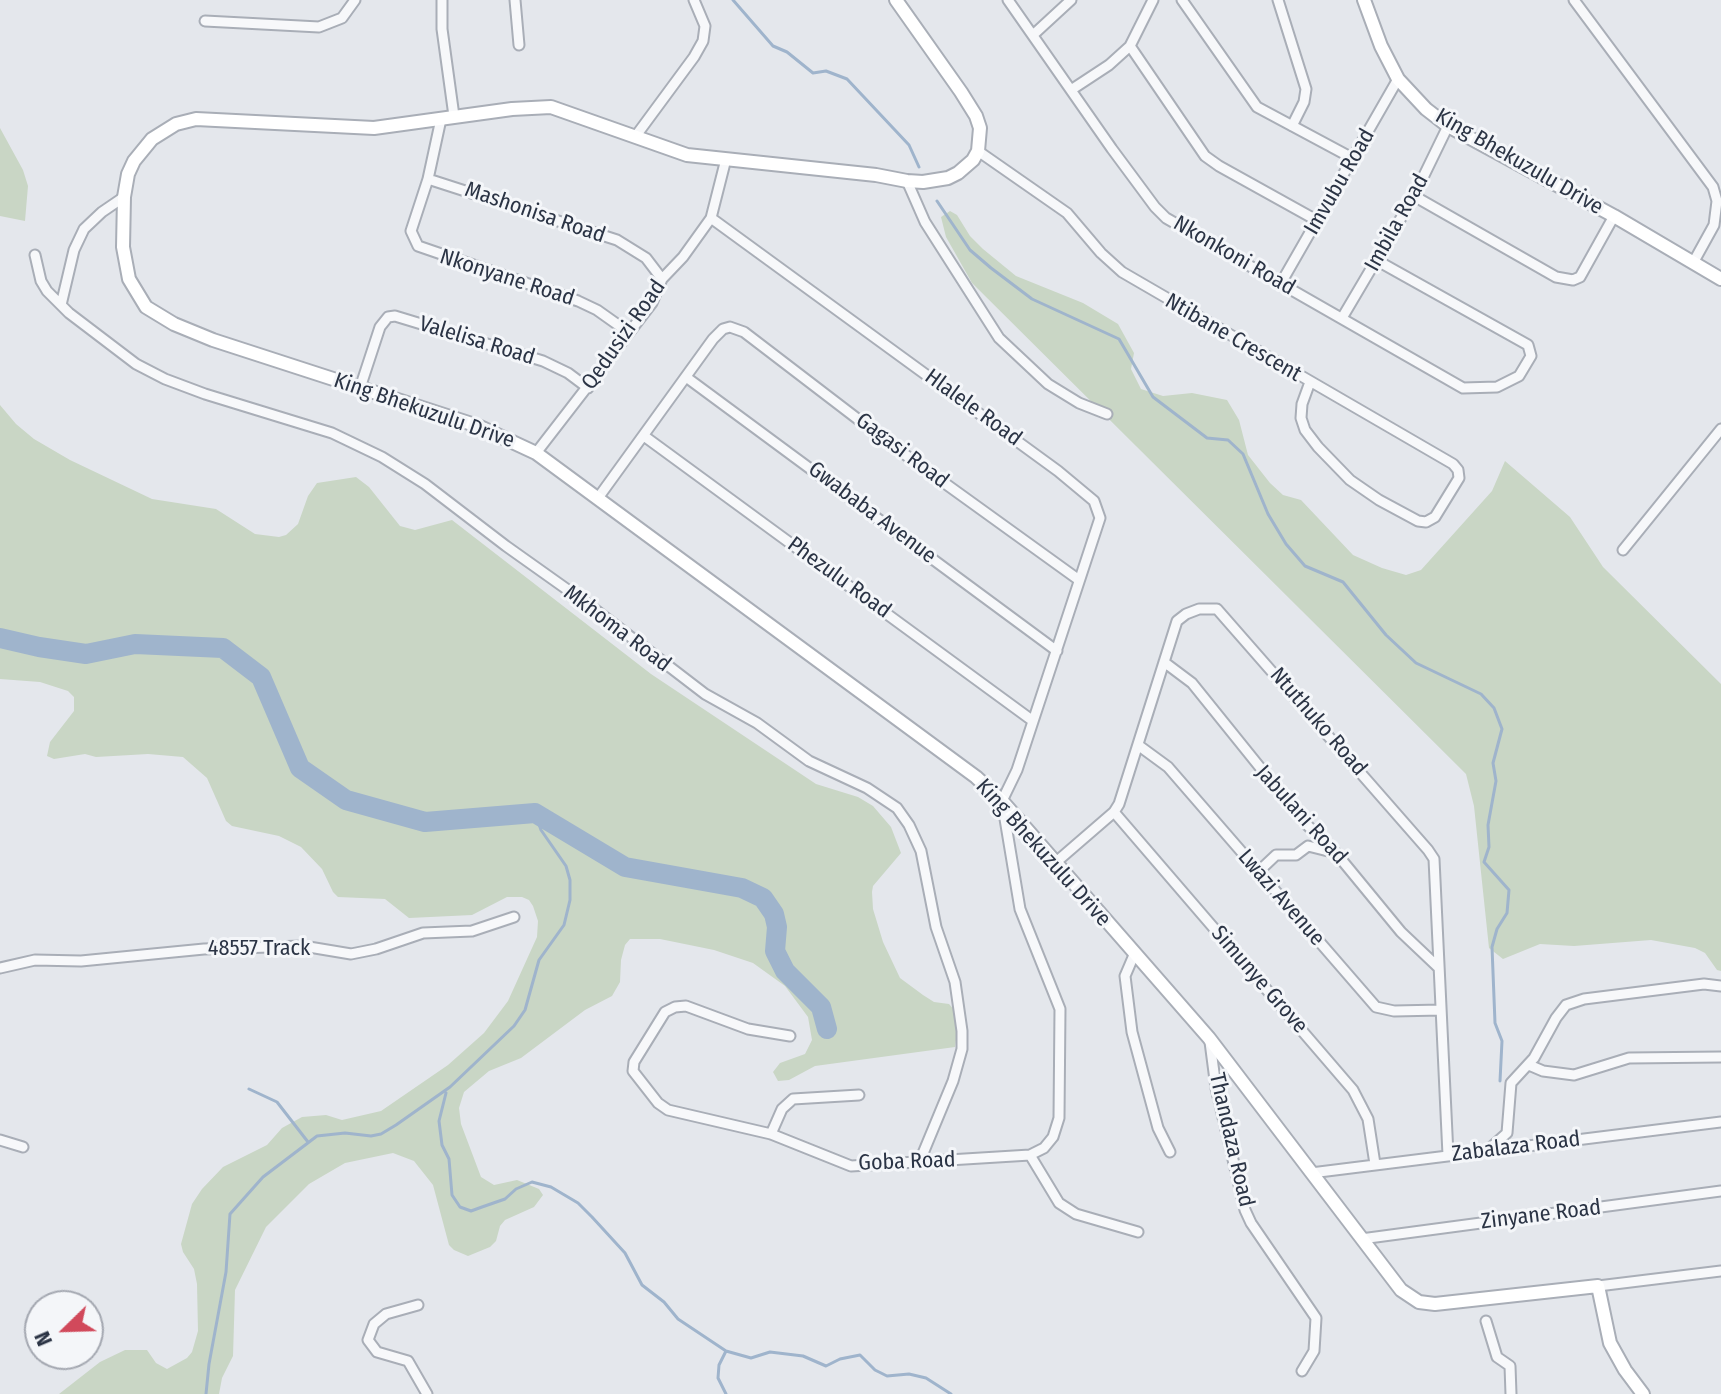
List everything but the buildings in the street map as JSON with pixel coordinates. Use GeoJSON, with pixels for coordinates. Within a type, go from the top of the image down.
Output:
{"type":"FeatureCollection","features":[{"type":"Feature","properties":{"kind":"street"},"geometry":{"type":"LineString","coordinates":[[205,21],[319,27],[342,18],[355,0]]}},
{"type":"Feature","properties":{"kind":"street"},"geometry":{"type":"LineString","coordinates":[[428,179],[448,118],[442,0]]}},
{"type":"Feature","properties":{"kind":"street"},"geometry":{"type":"LineString","coordinates":[[515,0],[519,45]]}},
{"type":"Feature","properties":{"kind":"street"},"geometry":{"type":"LineString","coordinates":[[635,137],[703,41],[705,26],[694,0]]}},
{"type":"Feature","properties":{"kind":"street"},"geometry":{"type":"LineString","coordinates":[[896,0],[971,107],[980,128],[978,151]]}},
{"type":"Feature","properties":{"kind":"street","name":"Nkonkoni Road"},"geometry":{"type":"LineString","coordinates":[[1008,0],[1160,213],[1463,388],[1489,389],[1515,380],[1531,356],[1528,345],[1376,260]]}},
{"type":"Feature","properties":{"kind":"street"},"geometry":{"type":"LineString","coordinates":[[1033,35],[1071,0]]}},
{"type":"Feature","properties":{"kind":"street"},"geometry":{"type":"LineString","coordinates":[[1071,90],[1109,65],[1130,46],[1153,0]]}},
{"type":"Feature","properties":{"kind":"street"},"geometry":{"type":"LineString","coordinates":[[1182,0],[1251,101],[1262,111],[1354,159]]}},
{"type":"Feature","properties":{"kind":"street"},"geometry":{"type":"LineString","coordinates":[[1278,0],[1306,89],[1304,102],[1292,126]]}},
{"type":"Feature","properties":{"kind":"street","name":"King Bhekuzulu Drive"},"geometry":{"type":"LineString","coordinates":[[1364,0],[1381,46],[1398,79],[1426,109],[1448,126],[1614,216],[1721,279]]}},
{"type":"Feature","properties":{"kind":"street"},"geometry":{"type":"LineString","coordinates":[[1574,0],[1708,181],[1717,201],[1718,226],[1693,263]]}},
{"type":"Feature","properties":{"kind":"street"},"geometry":{"type":"LineString","coordinates":[[1130,46],[1205,156],[1318,221]]}},
{"type":"Feature","properties":{"kind":"street","name":"Imvubu Road"},"geometry":{"type":"LineString","coordinates":[[1281,283],[1398,79]]}},
{"type":"Feature","properties":{"kind":"street","name":"King Bhekuzulu Drive"},"geometry":{"type":"LineString","coordinates":[[978,151],[967,166],[948,178],[923,182],[687,155],[551,107],[512,109],[374,128],[211,118],[186,121],[163,131],[142,149],[128,174],[124,197],[125,269],[139,298],[155,314],[213,340],[478,426],[536,453],[976,777],[1002,801],[1209,1038],[1361,1239],[1401,1290],[1413,1299],[1426,1303],[1598,1286]]}},
{"type":"Feature","properties":{"kind":"street","name":"Imbila Road"},"geometry":{"type":"LineString","coordinates":[[1342,318],[1414,196],[1448,126]]}},
{"type":"Feature","properties":{"kind":"street","name":"Ntibane Crescent"},"geometry":{"type":"LineString","coordinates":[[978,151],[1067,213],[1101,253],[1122,272],[1453,464],[1459,478],[1439,513],[1426,522],[1411,519],[1350,480],[1305,430],[1301,415],[1310,382]]}},
{"type":"Feature","properties":{"kind":"street"},"geometry":{"type":"LineString","coordinates":[[711,218],[726,159]]}},
{"type":"Feature","properties":{"kind":"street","name":"Nkonyane Road"},"geometry":{"type":"LineString","coordinates":[[428,179],[411,231],[418,246],[578,301],[628,332]]}},
{"type":"Feature","properties":{"kind":"street","name":"Mashonisa Road"},"geometry":{"type":"LineString","coordinates":[[428,179],[617,240],[646,258],[662,279]]}},
{"type":"Feature","properties":{"kind":"street"},"geometry":{"type":"LineString","coordinates":[[907,181],[925,222],[999,338],[1048,384],[1079,403],[1107,414]]}},
{"type":"Feature","properties":{"kind":"street"},"geometry":{"type":"LineString","coordinates":[[1414,196],[1556,277],[1573,280],[1580,277],[1614,216]]}},
{"type":"Feature","properties":{"kind":"street"},"geometry":{"type":"LineString","coordinates":[[61,305],[74,250],[84,229],[124,197]]}},
{"type":"Feature","properties":{"kind":"street","name":"Qedusizi Road"},"geometry":{"type":"LineString","coordinates":[[536,453],[588,388],[656,296],[662,279],[683,257],[711,218]]}},
{"type":"Feature","properties":{"kind":"street","name":"Hlalele Road"},"geometry":{"type":"LineString","coordinates":[[711,218],[901,355],[1094,501],[1100,523],[1017,770],[1002,801]]}},
{"type":"Feature","properties":{"kind":"street","name":"Mkhoma Road"},"geometry":{"type":"LineString","coordinates":[[35,255],[41,281],[47,291],[124,356],[148,371],[205,394],[332,433],[382,457],[425,484],[705,694],[754,721],[809,761],[867,788],[897,808],[920,848],[936,927],[955,982],[962,1031],[962,1049],[953,1081],[919,1163]]}},
{"type":"Feature","properties":{"kind":"street","name":"Valelisa Road"},"geometry":{"type":"LineString","coordinates":[[360,388],[380,327],[388,317],[395,316],[543,361],[568,373],[588,388]]}},
{"type":"Feature","properties":{"kind":"street","name":"Gagasi Road"},"geometry":{"type":"LineString","coordinates":[[686,377],[723,329],[730,327],[744,332],[889,443],[1079,580]]}},
{"type":"Feature","properties":{"kind":"street"},"geometry":{"type":"LineString","coordinates":[[598,498],[686,377]]}},
{"type":"Feature","properties":{"kind":"street","name":"Gwababa Avenue"},"geometry":{"type":"LineString","coordinates":[[686,377],[1057,651]]}},
{"type":"Feature","properties":{"kind":"street"},"geometry":{"type":"LineString","coordinates":[[1623,550],[1721,429]]}},
{"type":"Feature","properties":{"kind":"street","name":"Phezulu Road"},"geometry":{"type":"LineString","coordinates":[[644,436],[1033,721]]}},
{"type":"Feature","properties":{"kind":"street","name":"Ntuthuko Road"},"geometry":{"type":"LineString","coordinates":[[1055,863],[1114,812],[1180,618],[1208,607],[1221,611],[1431,855],[1436,877],[1448,1155]]}},
{"type":"Feature","properties":{"kind":"street","name":"Jabulani Road"},"geometry":{"type":"LineString","coordinates":[[1164,662],[1192,683],[1294,810],[1336,853],[1401,932],[1439,968]]}},
{"type":"Feature","properties":{"kind":"street","name":"Lwazi Avenue"},"geometry":{"type":"LineString","coordinates":[[1138,745],[1168,767],[1376,1007],[1394,1011],[1441,1010]]}},
{"type":"Feature","properties":{"kind":"street"},"geometry":{"type":"LineString","coordinates":[[1002,801],[1020,909],[1058,1002],[1061,1024],[1058,1123],[1049,1144],[1030,1155],[1059,1203],[1076,1214],[1138,1232]]}},
{"type":"Feature","properties":{"kind":"street","name":"Simunye Grove"},"geometry":{"type":"LineString","coordinates":[[1114,812],[1353,1090],[1368,1119],[1375,1164]]}},
{"type":"Feature","properties":{"kind":"street"},"geometry":{"type":"LineString","coordinates":[[1258,872],[1276,855],[1296,855],[1308,846],[1336,853]]}},
{"type":"Feature","properties":{"kind":"street","name":"48557 Track"},"geometry":{"type":"LineString","coordinates":[[0,968],[35,960],[81,961],[204,949],[252,950],[303,946],[351,954],[423,933],[472,931],[514,917]]}},
{"type":"Feature","properties":{"kind":"street"},"geometry":{"type":"LineString","coordinates":[[1134,955],[1125,976],[1132,1032],[1158,1128],[1170,1152]]}},
{"type":"Feature","properties":{"kind":"street"},"geometry":{"type":"LineString","coordinates":[[1488,1150],[1507,1133],[1511,1083],[1529,1065],[1566,1005],[1584,999],[1704,984],[1721,986]]}},
{"type":"Feature","properties":{"kind":"street","name":"Goba Road"},"geometry":{"type":"LineString","coordinates":[[790,1036],[748,1029],[703,1011],[678,1007],[665,1012],[633,1065],[636,1077],[668,1110],[771,1134],[851,1166],[1030,1155]]}},
{"type":"Feature","properties":{"kind":"street","name":"Thandaza Road"},"geometry":{"type":"LineString","coordinates":[[1209,1038],[1216,1088],[1245,1210],[1316,1318],[1314,1351],[1302,1371]]}},
{"type":"Feature","properties":{"kind":"street"},"geometry":{"type":"LineString","coordinates":[[1529,1065],[1543,1071],[1574,1075],[1622,1058],[1721,1057]]}},
{"type":"Feature","properties":{"kind":"street"},"geometry":{"type":"LineString","coordinates":[[771,1134],[780,1114],[793,1099],[859,1095]]}},
{"type":"Feature","properties":{"kind":"street","name":"Zabalaza Road"},"geometry":{"type":"LineString","coordinates":[[1311,1173],[1721,1122]]}},
{"type":"Feature","properties":{"kind":"street"},"geometry":{"type":"LineString","coordinates":[[0,1140],[23,1147]]}},
{"type":"Feature","properties":{"kind":"street","name":"Zinyane Road"},"geometry":{"type":"LineString","coordinates":[[1361,1239],[1721,1191]]}},
{"type":"Feature","properties":{"kind":"street"},"geometry":{"type":"LineString","coordinates":[[1643,1394],[1610,1343],[1598,1286],[1721,1271]]}},
{"type":"Feature","properties":{"kind":"street"},"geometry":{"type":"LineString","coordinates":[[418,1305],[386,1314],[374,1324],[368,1340],[377,1352],[408,1361],[427,1394]]}},
{"type":"Feature","properties":{"kind":"street"},"geometry":{"type":"LineString","coordinates":[[1486,1321],[1497,1357],[1510,1366],[1511,1394]]}},
{"type":"Feature","properties":{"kind":"green space"},"geometry":{"type":"Polygon","coordinates":[[[0,128],[23,170],[28,186],[25,221],[0,216],[0,128]]]}},
{"type":"Feature","properties":{"kind":"green space"},"geometry":{"type":"Polygon","coordinates":[[[950,211],[957,215],[970,236],[983,249],[1016,276],[1083,303],[1118,324],[1134,353],[1131,369],[1141,389],[1163,396],[1192,393],[1227,400],[1239,420],[1248,455],[1270,483],[1283,495],[1301,500],[1353,555],[1406,575],[1421,570],[1492,491],[1505,461],[1570,517],[1603,567],[1721,684],[1721,971],[1705,953],[1695,948],[1651,940],[1574,946],[1540,944],[1503,959],[1489,948],[1474,806],[1466,774],[972,283],[946,237],[941,217],[950,211]]]}},
{"type":"Feature","properties":{"kind":"green space"},"geometry":{"type":"Polygon","coordinates":[[[0,405],[34,439],[70,460],[152,499],[216,509],[255,534],[286,535],[298,524],[308,496],[317,483],[356,477],[369,487],[400,526],[415,530],[452,520],[651,674],[816,784],[858,797],[873,806],[891,827],[901,853],[873,886],[873,909],[883,942],[900,978],[934,1002],[949,1004],[956,1012],[958,1027],[955,1047],[815,1066],[789,1080],[778,1081],[773,1072],[780,1063],[805,1054],[812,1040],[808,1017],[785,986],[753,963],[714,950],[660,939],[630,939],[621,960],[620,982],[612,996],[585,1010],[521,1058],[489,1071],[464,1092],[459,1108],[461,1124],[481,1177],[494,1185],[517,1180],[539,1189],[543,1195],[534,1207],[505,1220],[490,1247],[468,1256],[449,1245],[433,1185],[414,1161],[393,1153],[345,1163],[309,1184],[266,1227],[235,1290],[233,1356],[222,1378],[219,1394],[59,1394],[90,1370],[104,1370],[104,1360],[125,1350],[147,1350],[156,1363],[167,1369],[187,1358],[198,1331],[197,1284],[194,1269],[181,1244],[192,1204],[202,1189],[223,1167],[267,1145],[282,1128],[302,1117],[326,1115],[342,1120],[381,1111],[448,1065],[484,1033],[508,1001],[537,937],[538,921],[529,900],[522,897],[507,897],[472,915],[409,918],[385,899],[338,897],[322,869],[301,847],[279,836],[232,826],[226,821],[207,778],[183,757],[148,754],[96,757],[85,754],[54,759],[47,756],[50,742],[74,711],[74,697],[68,691],[40,682],[0,679],[0,405]]]}},
{"type":"Feature","properties":{"kind":"waterway"},"geometry":{"type":"LineString","coordinates":[[733,0],[773,46],[787,52],[813,73],[826,71],[847,79],[909,145],[919,167]]}},
{"type":"Feature","properties":{"kind":"waterway"},"geometry":{"type":"LineString","coordinates":[[937,201],[970,250],[991,268],[1032,299],[1119,339],[1153,397],[1207,438],[1228,440],[1243,454],[1268,514],[1286,544],[1305,566],[1343,582],[1386,635],[1416,663],[1481,694],[1494,708],[1502,729],[1493,763],[1496,781],[1488,825],[1489,847],[1484,862],[1509,890],[1507,913],[1497,929],[1492,947],[1495,1023],[1502,1041],[1500,1081]]}},
{"type":"Feature","properties":{"kind":"waterway"},"geometry":{"type":"LineString","coordinates":[[0,638],[86,654],[135,644],[223,648],[261,677],[300,768],[346,800],[425,822],[535,813],[625,867],[742,888],[763,898],[774,914],[777,927],[775,951],[785,971],[821,1007],[827,1029]]}},
{"type":"Feature","properties":{"kind":"waterway"},"geometry":{"type":"LineString","coordinates":[[206,1394],[226,1272],[230,1214],[263,1177],[317,1136],[345,1133],[371,1136],[396,1125],[450,1087],[514,1026],[525,1010],[539,960],[564,925],[570,900],[566,866],[541,830],[535,813]]}},
{"type":"Feature","properties":{"kind":"waterway"},"geometry":{"type":"LineString","coordinates":[[249,1089],[277,1102],[308,1142]]}},
{"type":"Feature","properties":{"kind":"waterway"},"geometry":{"type":"LineString","coordinates":[[446,1093],[439,1121],[442,1145],[449,1159],[452,1195],[460,1207],[471,1211],[505,1199],[516,1189],[532,1182],[551,1187],[578,1203],[592,1217],[625,1253],[642,1285],[664,1302],[678,1319],[726,1351],[751,1358],[770,1352],[803,1356],[826,1366],[860,1355],[875,1370],[887,1376],[909,1374],[926,1378],[951,1394]]}},
{"type":"Feature","properties":{"kind":"waterway"},"geometry":{"type":"LineString","coordinates":[[726,1351],[719,1365],[718,1378],[726,1394]]}}]}
